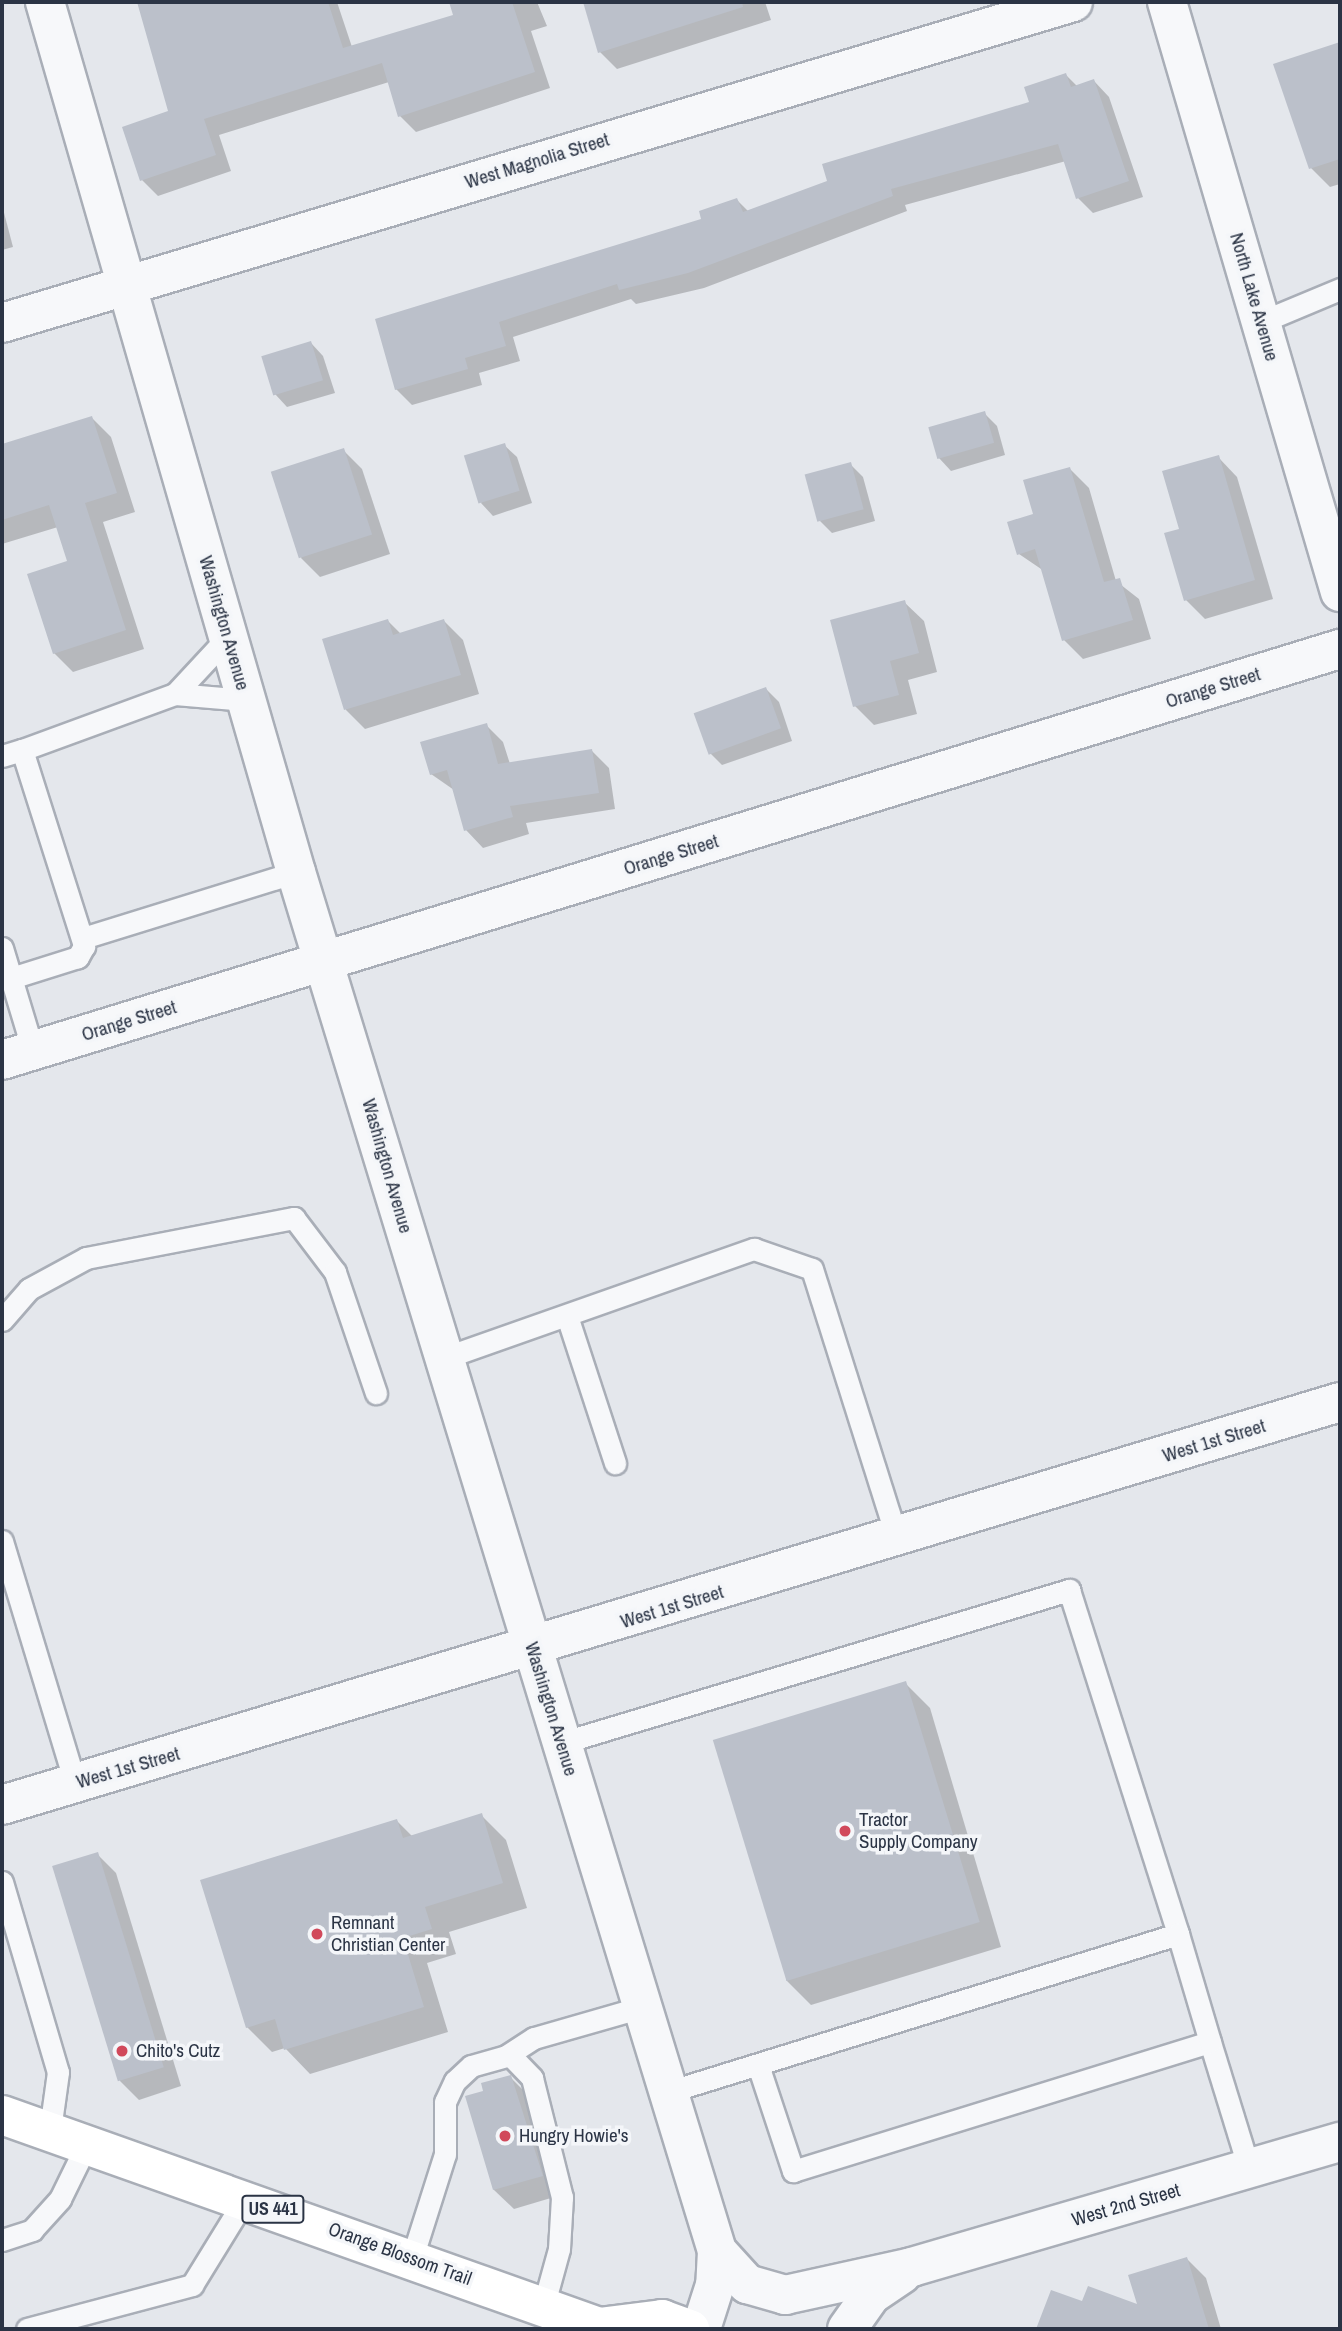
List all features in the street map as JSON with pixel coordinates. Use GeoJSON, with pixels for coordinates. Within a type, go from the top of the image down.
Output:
{"type":"FeatureCollection","features":[{"type":"Feature","properties":{"kind":"main road","name":"Orange Blossom Trail"},"geometry":{"type":"LineString","coordinates":[[2,2115],[412,2258],[599,2328],[662,2319],[690,2329]]}},
{"type":"Feature","properties":{"kind":"street","name":"Washington Avenue"},"geometry":{"type":"LineString","coordinates":[[45,2],[131,281],[227,638],[296,872],[326,962],[717,2251],[701,2329]]}},
{"type":"Feature","properties":{"kind":"street","name":"West Magnolia Street"},"geometry":{"type":"LineString","coordinates":[[2,323],[131,281],[1073,2]]}},
{"type":"Feature","properties":{"kind":"street","name":"North Lake Avenue"},"geometry":{"type":"LineString","coordinates":[[1167,2],[1340,592]]}},
{"type":"Feature","properties":{"kind":"street","name":"Orange Street"},"geometry":{"type":"LineString","coordinates":[[17,1055],[1340,649]]}},
{"type":"Feature","properties":{"kind":"street","name":"West 1st Street"},"geometry":{"type":"LineString","coordinates":[[2,1805],[533,1650],[1340,1402]]}},
{"type":"Feature","properties":{"kind":"street","name":"West 2nd Street"},"geometry":{"type":"LineString","coordinates":[[717,2251],[747,2284],[785,2295],[912,2267],[1340,2141]]}},
{"type":"Feature","properties":{"kind":"street","name":"West 2nd Street"},"geometry":{"type":"LineString","coordinates":[[847,2329],[871,2295],[912,2267]]}},
{"type":"Feature","properties":{"kind":"lane"},"geometry":{"type":"LineString","coordinates":[[1261,322],[1340,289]]}},
{"type":"Feature","properties":{"kind":"lane"},"geometry":{"type":"LineString","coordinates":[[175,694],[227,638]]}},
{"type":"Feature","properties":{"kind":"lane"},"geometry":{"type":"LineString","coordinates":[[11,978],[78,957],[83,938],[12,753],[175,694],[246,699]]}},
{"type":"Feature","properties":{"kind":"lane"},"geometry":{"type":"LineString","coordinates":[[83,938],[296,872]]}},
{"type":"Feature","properties":{"kind":"lane"},"geometry":{"type":"LineString","coordinates":[[2,948],[11,978],[17,1055]]}},
{"type":"Feature","properties":{"kind":"lane"},"geometry":{"type":"LineString","coordinates":[[2,1320],[29,1289],[86,1258],[294,1218],[335,1272],[376,1393]]}},
{"type":"Feature","properties":{"kind":"lane"},"geometry":{"type":"LineString","coordinates":[[444,1358],[754,1249],[812,1269],[897,1538]]}},
{"type":"Feature","properties":{"kind":"lane"},"geometry":{"type":"LineString","coordinates":[[567,1316],[615,1463]]}},
{"type":"Feature","properties":{"kind":"lane"},"geometry":{"type":"LineString","coordinates":[[2,1541],[75,1783]]}},
{"type":"Feature","properties":{"kind":"lane"},"geometry":{"type":"LineString","coordinates":[[561,1743],[1069,1590],[1249,2169]]}},
{"type":"Feature","properties":{"kind":"lane"},"geometry":{"type":"LineString","coordinates":[[2,1882],[58,2071],[50,2130]]}},
{"type":"Feature","properties":{"kind":"lane"},"geometry":{"type":"LineString","coordinates":[[668,2092],[1178,1934]]}},
{"type":"Feature","properties":{"kind":"lane"},"geometry":{"type":"LineString","coordinates":[[412,2258],[444,2154],[445,2102],[455,2081],[471,2066],[506,2056],[534,2038],[642,2007]]}},
{"type":"Feature","properties":{"kind":"lane"},"geometry":{"type":"LineString","coordinates":[[758,2065],[793,2171],[1210,2042]]}},
{"type":"Feature","properties":{"kind":"lane"},"geometry":{"type":"LineString","coordinates":[[506,2056],[520,2060],[532,2078],[562,2197],[559,2249],[544,2307]]}},
{"type":"Feature","properties":{"kind":"lane"},"geometry":{"type":"LineString","coordinates":[[2,2239],[32,2230],[61,2199],[88,2144]]}},
{"type":"Feature","properties":{"kind":"lane"},"geometry":{"type":"LineString","coordinates":[[27,2329],[192,2285],[245,2199]]}},
{"type":"Feature","properties":{"kind":"building"},"geometry":{"type":"Polygon","coordinates":[[[137,2],[328,2],[343,48],[453,15],[449,2],[512,2],[535,72],[398,117],[382,63],[204,119],[216,155],[140,181],[122,127],[168,111],[137,2]]]}},
{"type":"Feature","properties":{"kind":"building"},"geometry":{"type":"Polygon","coordinates":[[[583,2],[742,2],[743,7],[598,53],[583,2]]]}},
{"type":"Feature","properties":{"kind":"building"},"geometry":{"type":"Polygon","coordinates":[[[1340,42],[1340,159],[1309,169],[1273,64],[1340,42]]]}},
{"type":"Feature","properties":{"kind":"building"},"geometry":{"type":"Polygon","coordinates":[[[1066,73],[1071,87],[1094,79],[1129,181],[1076,199],[1058,144],[891,189],[893,196],[688,273],[619,290],[617,284],[499,322],[506,346],[465,358],[468,369],[395,390],[375,319],[701,219],[699,211],[737,198],[743,212],[827,181],[822,164],[1029,102],[1024,87],[1066,73]]]}},
{"type":"Feature","properties":{"kind":"building"},"geometry":{"type":"Polygon","coordinates":[[[311,341],[323,380],[273,395],[261,356],[311,341]]]}},
{"type":"Feature","properties":{"kind":"building"},"geometry":{"type":"Polygon","coordinates":[[[985,411],[994,443],[937,459],[928,427],[985,411]]]}},
{"type":"Feature","properties":{"kind":"building"},"geometry":{"type":"Polygon","coordinates":[[[92,416],[117,493],[85,503],[126,630],[53,654],[27,574],[67,561],[49,505],[2,520],[2,444],[92,416]]]}},
{"type":"Feature","properties":{"kind":"building"},"geometry":{"type":"Polygon","coordinates":[[[505,443],[520,491],[478,503],[464,456],[505,443]]]}},
{"type":"Feature","properties":{"kind":"building"},"geometry":{"type":"Polygon","coordinates":[[[344,448],[372,535],[299,558],[271,472],[344,448]]]}},
{"type":"Feature","properties":{"kind":"building"},"geometry":{"type":"Polygon","coordinates":[[[1219,455],[1255,580],[1184,601],[1164,533],[1179,529],[1162,471],[1219,455]]]}},
{"type":"Feature","properties":{"kind":"building"},"geometry":{"type":"Polygon","coordinates":[[[851,462],[864,509],[817,522],[805,474],[851,462]]]}},
{"type":"Feature","properties":{"kind":"building"},"geometry":{"type":"Polygon","coordinates":[[[1070,467],[1104,582],[1120,578],[1133,620],[1062,641],[1035,549],[1017,555],[1007,522],[1033,514],[1023,480],[1070,467]]]}},
{"type":"Feature","properties":{"kind":"building"},"geometry":{"type":"Polygon","coordinates":[[[905,600],[919,653],[890,661],[899,695],[853,707],[830,620],[905,600]]]}},
{"type":"Feature","properties":{"kind":"building"},"geometry":{"type":"Polygon","coordinates":[[[388,619],[393,635],[444,619],[461,675],[344,710],[322,639],[388,619]]]}},
{"type":"Feature","properties":{"kind":"building"},"geometry":{"type":"Polygon","coordinates":[[[766,687],[781,728],[709,755],[694,713],[766,687]]]}},
{"type":"Feature","properties":{"kind":"building"},"geometry":{"type":"Polygon","coordinates":[[[487,723],[498,764],[592,749],[599,793],[510,806],[513,817],[464,831],[447,770],[430,775],[420,742],[487,723]]]}},
{"type":"Feature","properties":{"kind":"building","name":"Tractor Supply Company"},"geometry":{"type":"Polygon","coordinates":[[[906,1681],[980,1922],[787,1981],[713,1740],[906,1681]]]}},
{"type":"Feature","properties":{"kind":"building","name":"Remnant Christian Center"},"geometry":{"type":"Polygon","coordinates":[[[482,1813],[503,1883],[425,1907],[432,1929],[403,1938],[424,2007],[284,2050],[275,2019],[246,2028],[200,1880],[397,1819],[403,1838],[482,1813]]]}},
{"type":"Feature","properties":{"kind":"building"},"geometry":{"type":"Polygon","coordinates":[[[98,1852],[164,2067],[118,2081],[52,1866],[98,1852]]]}},
{"type":"Feature","properties":{"kind":"building","name":"Hungry Howie's"},"geometry":{"type":"Polygon","coordinates":[[[511,2075],[543,2176],[493,2190],[465,2096],[483,2091],[481,2083],[511,2075]]]}},
{"type":"Feature","properties":{"kind":"building"},"geometry":{"type":"Polygon","coordinates":[[[1187,2257],[1209,2329],[1036,2329],[1051,2290],[1082,2301],[1088,2286],[1137,2304],[1128,2275],[1187,2257]]]}},
{"type":"Feature","properties":{"kind":"place","name":"Tractor Supply Company"},"geometry":{"type":"Point","coordinates":[845,1831]}},
{"type":"Feature","properties":{"kind":"place","name":"Remnant Christian Center"},"geometry":{"type":"Point","coordinates":[317,1934]}},
{"type":"Feature","properties":{"kind":"place","name":"Chito's Cutz"},"geometry":{"type":"Point","coordinates":[122,2051]}},
{"type":"Feature","properties":{"kind":"place","name":"Hungry Howie's"},"geometry":{"type":"Point","coordinates":[505,2136]}}]}
